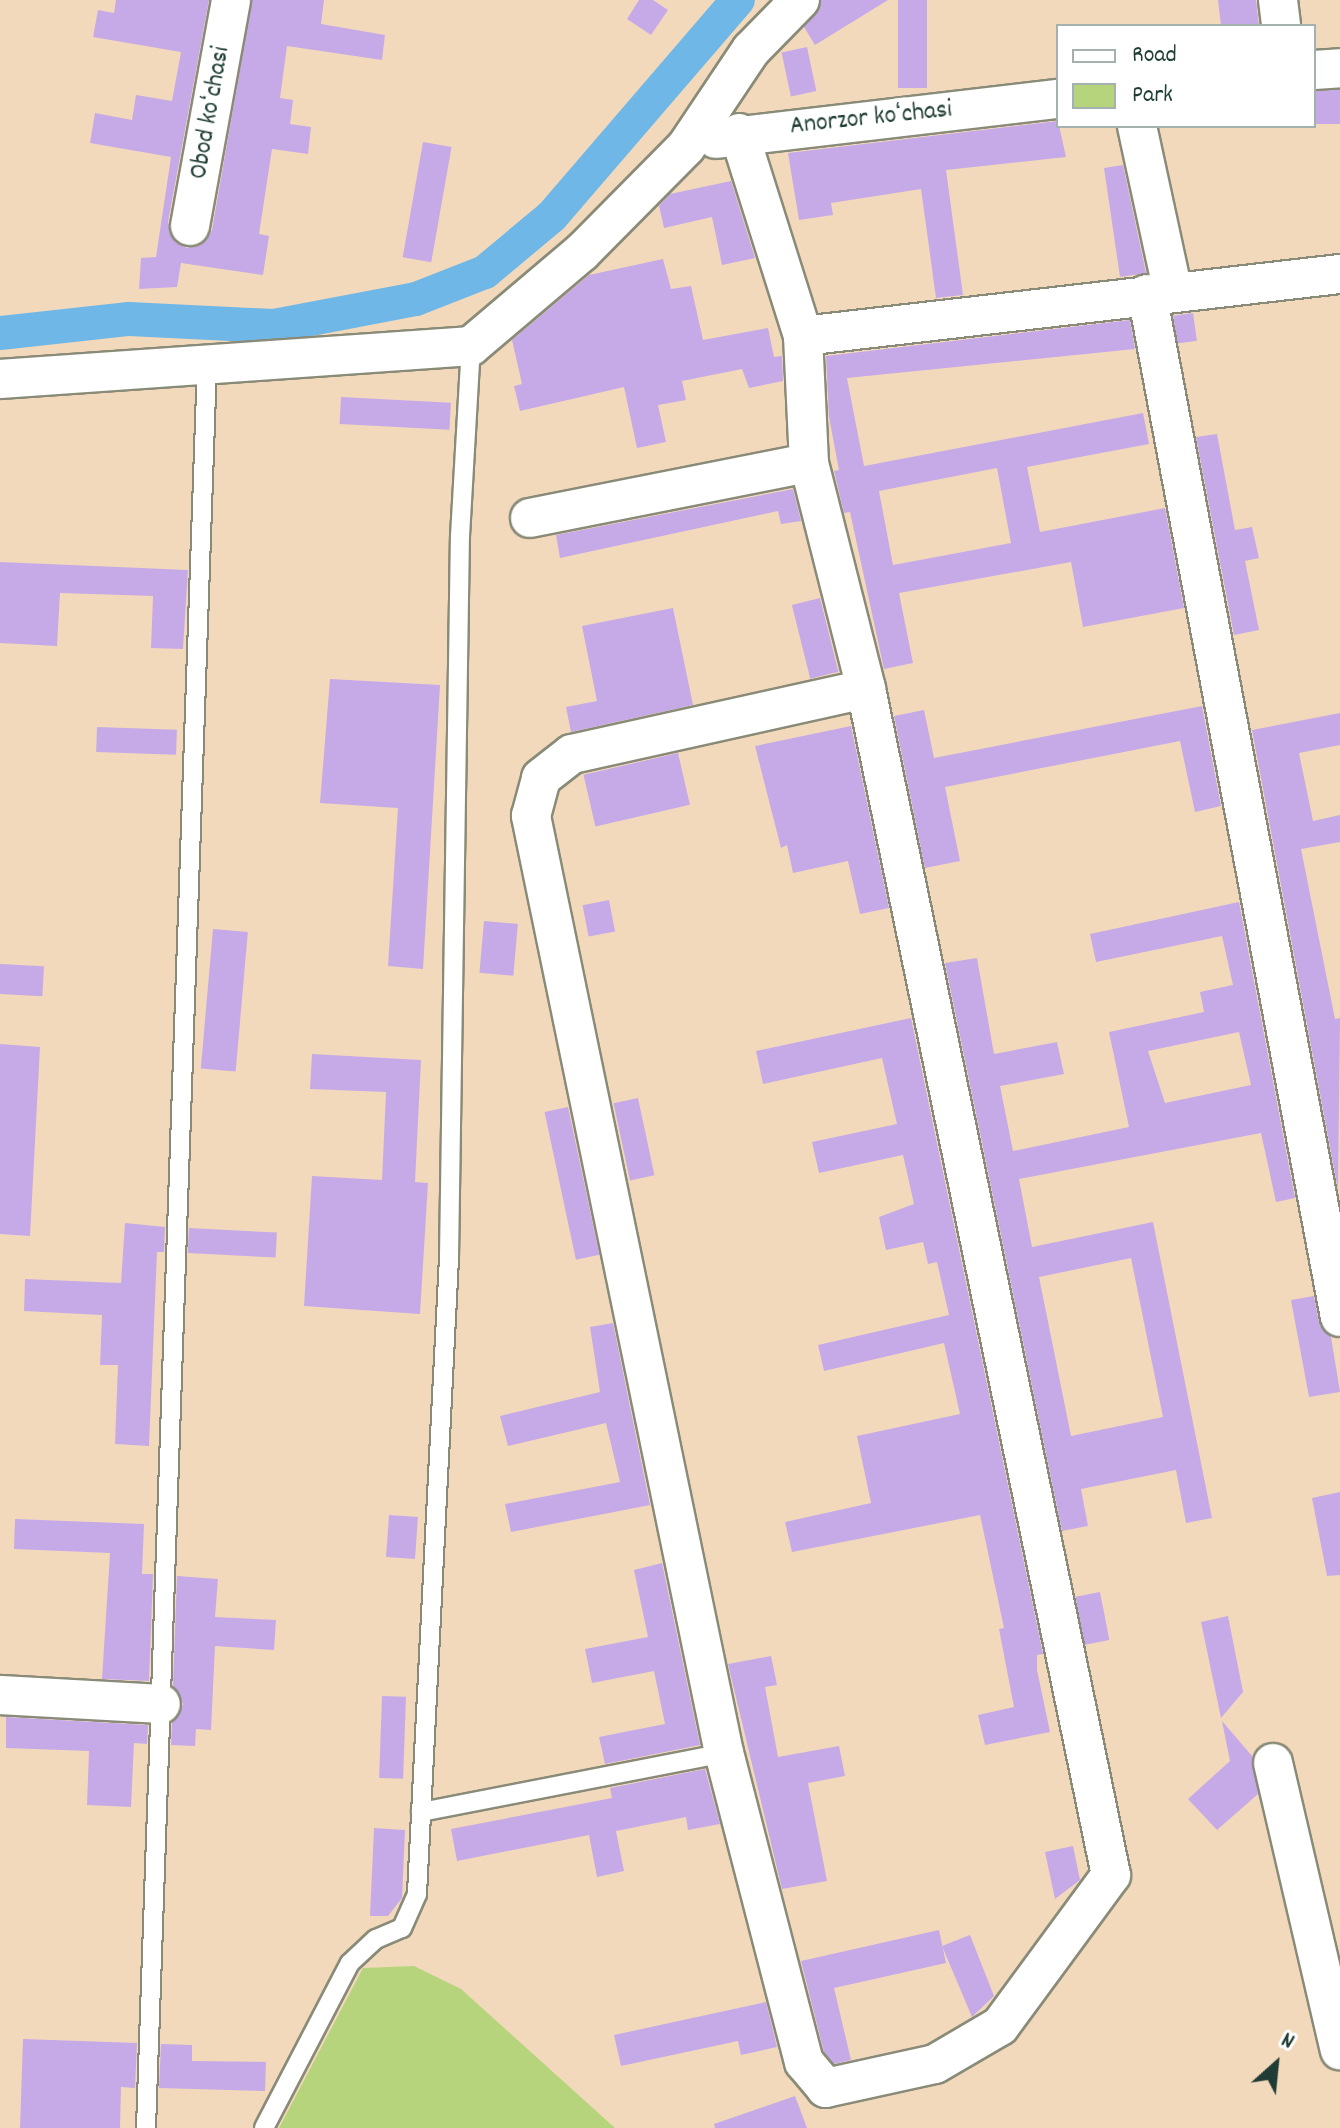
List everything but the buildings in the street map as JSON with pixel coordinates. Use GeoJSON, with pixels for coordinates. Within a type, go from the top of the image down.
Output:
{"type":"FeatureCollection","features":[{"type":"Feature","properties":{"kind":"street","name":"Obod koʻchasi"},"geometry":{"type":"LineString","coordinates":[[190,226],[231,0]]}},
{"type":"Feature","properties":{"kind":"street"},"geometry":{"type":"LineString","coordinates":[[0,379],[471,346],[582,252],[686,147],[751,50],[800,0]]}},
{"type":"Feature","properties":{"kind":"street"},"geometry":{"type":"LineString","coordinates":[[1278,0],[1281,24]]}},
{"type":"Feature","properties":{"kind":"street"},"geometry":{"type":"LineString","coordinates":[[1316,70],[1340,68]]}},
{"type":"Feature","properties":{"kind":"street","name":"Anorzor koʻchasi"},"geometry":{"type":"LineString","coordinates":[[686,147],[739,133],[1056,99]]}},
{"type":"Feature","properties":{"kind":"street"},"geometry":{"type":"LineString","coordinates":[[1137,128],[1160,293],[1340,1317]]}},
{"type":"Feature","properties":{"kind":"street"},"geometry":{"type":"LineString","coordinates":[[739,133],[803,336],[809,463],[866,689],[1111,1875],[1000,2026],[935,2064],[826,2088],[804,2062],[724,1753],[531,816],[541,778],[572,754],[866,689]]}},
{"type":"Feature","properties":{"kind":"street"},"geometry":{"type":"LineString","coordinates":[[803,336],[1340,274]]}},
{"type":"Feature","properties":{"kind":"street"},"geometry":{"type":"LineString","coordinates":[[530,518],[809,463]]}},
{"type":"Feature","properties":{"kind":"street"},"geometry":{"type":"LineString","coordinates":[[0,1695],[161,1704]]}},
{"type":"Feature","properties":{"kind":"street"},"geometry":{"type":"LineString","coordinates":[[1273,1763],[1340,2050]]}},
{"type":"Feature","properties":{"kind":"lane"},"geometry":{"type":"LineString","coordinates":[[264,2128],[350,1963],[376,1939],[402,1928],[415,1906],[449,1257],[460,536],[471,346]]}},
{"type":"Feature","properties":{"kind":"lane"},"geometry":{"type":"LineString","coordinates":[[146,2128],[207,365]]}},
{"type":"Feature","properties":{"kind":"lane"},"geometry":{"type":"LineString","coordinates":[[421,1812],[724,1753]]}},
{"type":"Feature","properties":{"kind":"green space"},"geometry":{"type":"Polygon","coordinates":[[[414,1966],[461,1989],[615,2128],[279,2128],[363,1968],[414,1966]]]}},
{"type":"Feature","properties":{"kind":"waterway"},"geometry":{"type":"LineString","coordinates":[[0,333],[129,319],[274,326],[416,299],[485,272],[552,216],[738,0]]}}]}
